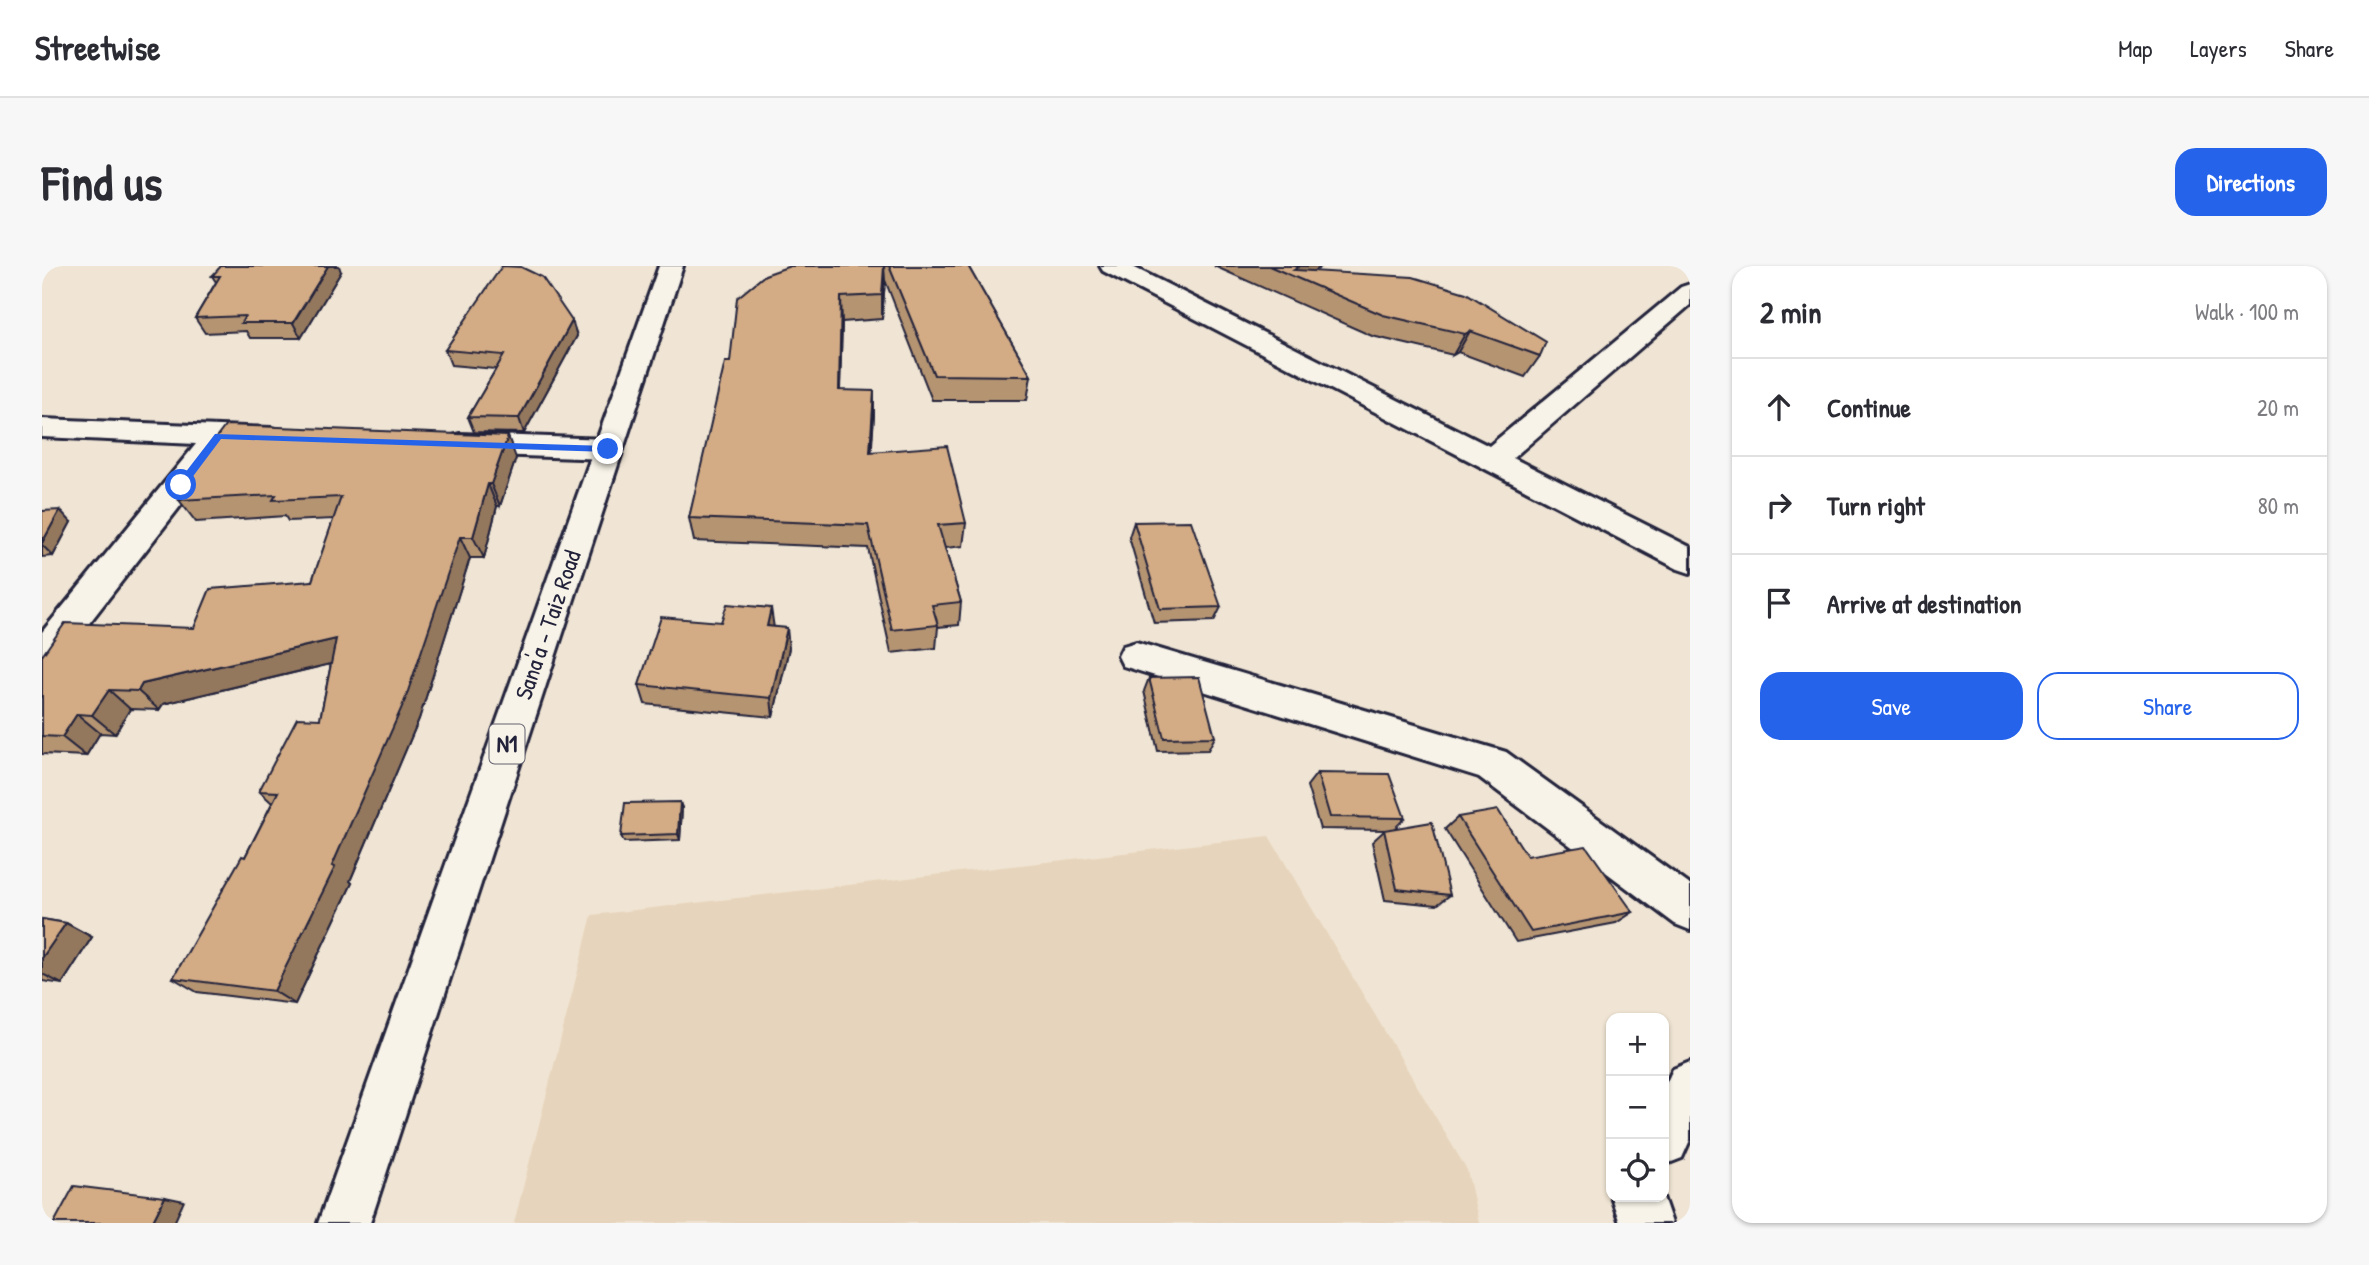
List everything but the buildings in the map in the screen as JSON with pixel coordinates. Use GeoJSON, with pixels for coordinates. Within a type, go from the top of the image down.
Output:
{"type":"FeatureCollection","features":[{"type":"Feature","properties":{"kind":"main road","name":"Sana'a - Taiz Road"},"geometry":{"type":"LineString","coordinates":[[344,1223],[671,266]]}},
{"type":"Feature","properties":{"kind":"main road"},"geometry":{"type":"LineString","coordinates":[[1111,266],[1690,561]]}},
{"type":"Feature","properties":{"kind":"main road"},"geometry":{"type":"LineString","coordinates":[[1492,459],[1690,292]]}},
{"type":"Feature","properties":{"kind":"main road"},"geometry":{"type":"LineString","coordinates":[[42,428],[302,439]]}},
{"type":"Feature","properties":{"kind":"main road"},"geometry":{"type":"LineString","coordinates":[[42,657],[219,436]]}},
{"type":"Feature","properties":{"kind":"main road"},"geometry":{"type":"LineString","coordinates":[[428,443],[608,449]]}},
{"type":"Feature","properties":{"kind":"main road"},"geometry":{"type":"LineString","coordinates":[[1136,656],[1492,764],[1690,910]]}},
{"type":"Feature","properties":{"kind":"main road"},"geometry":{"type":"LineString","coordinates":[[1669,1129],[1690,1086]]}},
{"type":"Feature","properties":{"kind":"main road"},"geometry":{"type":"LineString","coordinates":[[1639,1202],[1646,1223]]}},
{"type":"Feature","properties":{"kind":"shaded area"},"geometry":{"type":"Polygon","coordinates":[[[1269,836],[1467,1170],[1479,1223],[514,1223],[592,915],[1269,836]]]}},
{"type":"Feature","properties":{"kind":"route"},"geometry":{"type":"LineString","coordinates":[[181,485],[219,436],[608,449]]}}]}
